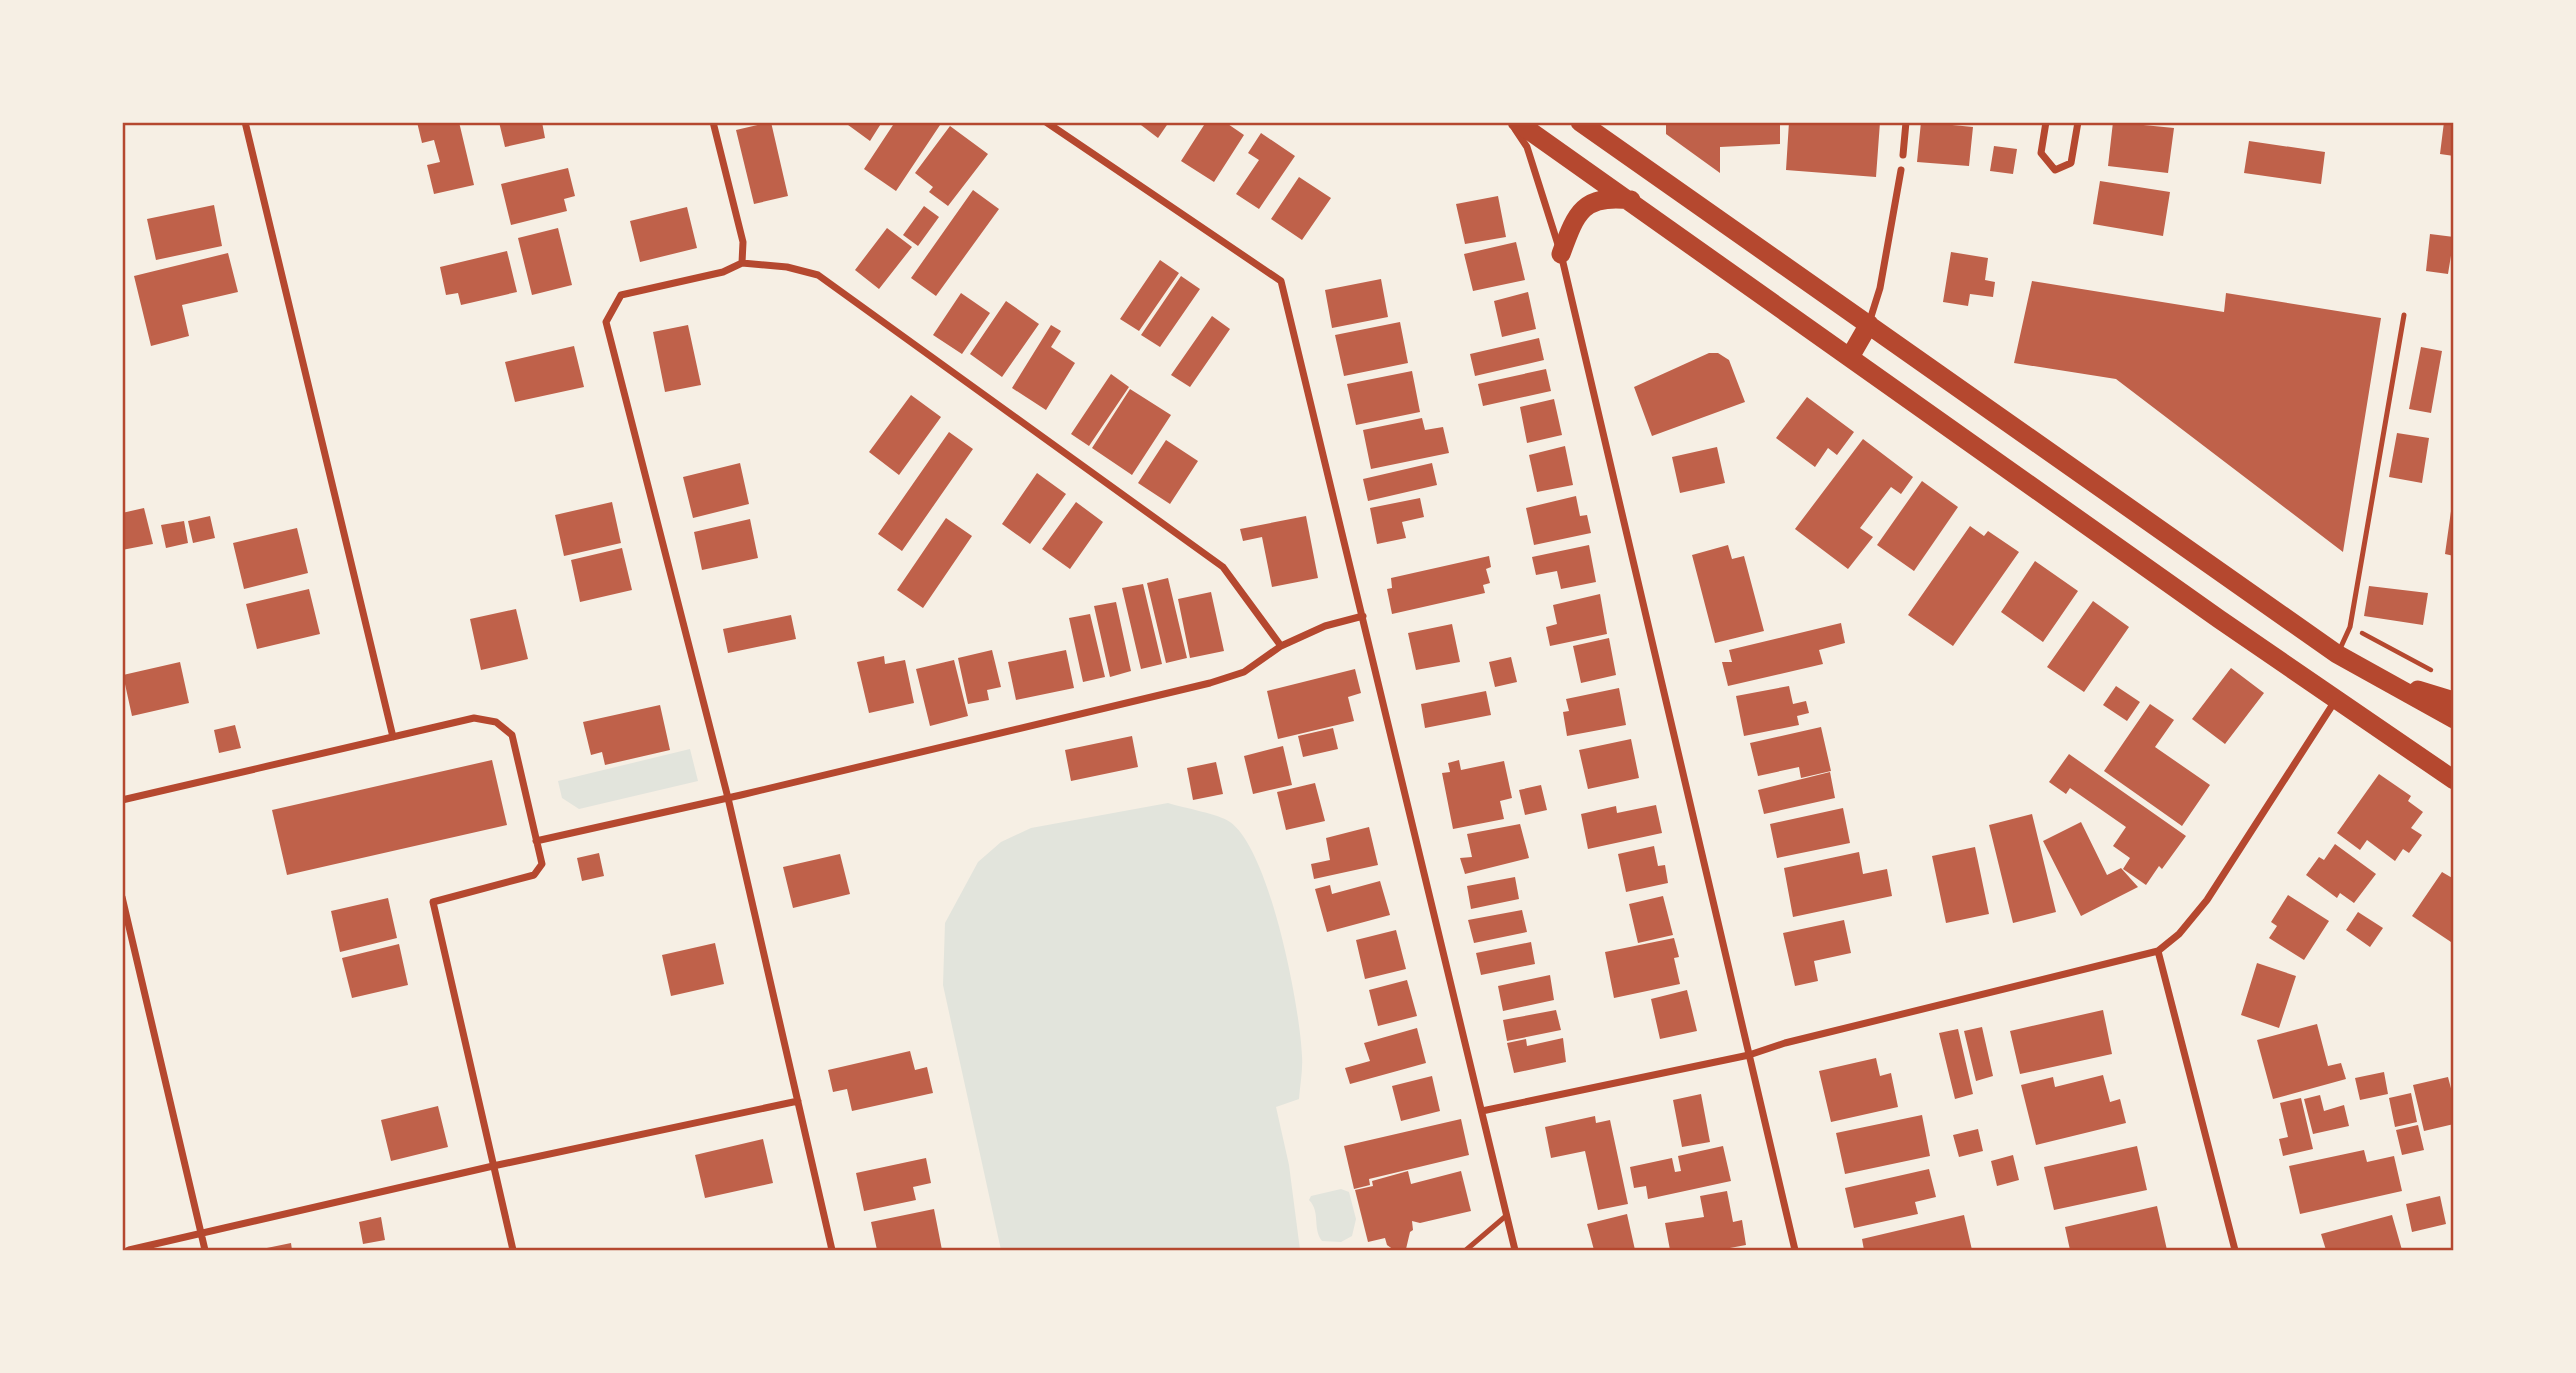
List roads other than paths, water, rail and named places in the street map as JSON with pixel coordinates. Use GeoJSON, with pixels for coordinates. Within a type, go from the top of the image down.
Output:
{"type":"FeatureCollection","features":[{"type":"Feature","properties":{"kind":"highway"},"geometry":{"type":"LineString","coordinates":[[1517,122],[1632,200],[2336,701],[2454,780]]}},
{"type":"Feature","properties":{"kind":"highway"},"geometry":{"type":"LineString","coordinates":[[1580,122],[2337,654],[2454,719]]}},
{"type":"Feature","properties":{"kind":"highway"},"geometry":{"type":"LineString","coordinates":[[1561,254],[1573,220],[1584,206],[1608,198],[1632,200]]}},
{"type":"Feature","properties":{"kind":"highway"},"geometry":{"type":"LineString","coordinates":[[1850,356],[1869,324]]}},
{"type":"Feature","properties":{"kind":"highway"},"geometry":{"type":"LineString","coordinates":[[2374,676],[2454,701]]}},
{"type":"Feature","properties":{"kind":"street"},"geometry":{"type":"LineString","coordinates":[[245,122],[393,737]]}},
{"type":"Feature","properties":{"kind":"street"},"geometry":{"type":"LineString","coordinates":[[713,122],[743,242],[743,263]]}},
{"type":"Feature","properties":{"kind":"street"},"geometry":{"type":"LineString","coordinates":[[1046,122],[1281,281],[1515,1251]]}},
{"type":"Feature","properties":{"kind":"street"},"geometry":{"type":"LineString","coordinates":[[1511,122],[1527,147],[1561,254],[1795,1251]]}},
{"type":"Feature","properties":{"kind":"street"},"geometry":{"type":"LineString","coordinates":[[1903,155],[1906,122]]}},
{"type":"Feature","properties":{"kind":"street"},"geometry":{"type":"LineString","coordinates":[[2046,122],[2041,153],[2054,170],[2071,163],[2078,122]]}},
{"type":"Feature","properties":{"kind":"street"},"geometry":{"type":"LineString","coordinates":[[1869,324],[1880,288],[1901,170]]}},
{"type":"Feature","properties":{"kind":"street"},"geometry":{"type":"LineString","coordinates":[[832,1251],[728,798],[606,321],[621,295],[723,272],[743,263],[787,267],[818,275],[1223,568],[1281,646]]}},
{"type":"Feature","properties":{"kind":"street"},"geometry":{"type":"LineString","coordinates":[[536,841],[728,798],[1210,682],[1244,672],[1281,646],[1325,626],[1363,616]]}},
{"type":"Feature","properties":{"kind":"street"},"geometry":{"type":"LineString","coordinates":[[1482,1111],[1749,1055],[1785,1043],[2158,951],[2179,934],[2207,900],[2336,701]]}},
{"type":"Feature","properties":{"kind":"street"},"geometry":{"type":"LineString","coordinates":[[122,800],[474,718],[496,722],[512,735],[542,864],[534,875],[433,902],[513,1251]]}},
{"type":"Feature","properties":{"kind":"street"},"geometry":{"type":"LineString","coordinates":[[122,897],[205,1251]]}},
{"type":"Feature","properties":{"kind":"street"},"geometry":{"type":"LineString","coordinates":[[2158,951],[2235,1251]]}},
{"type":"Feature","properties":{"kind":"street"},"geometry":{"type":"LineString","coordinates":[[129,1251],[493,1166],[798,1101]]}},
{"type":"Feature","properties":{"kind":"lane"},"geometry":{"type":"LineString","coordinates":[[2337,654],[2350,626],[2404,315]]}},
{"type":"Feature","properties":{"kind":"lane"},"geometry":{"type":"LineString","coordinates":[[1466,1251],[1507,1215]]}}]}
